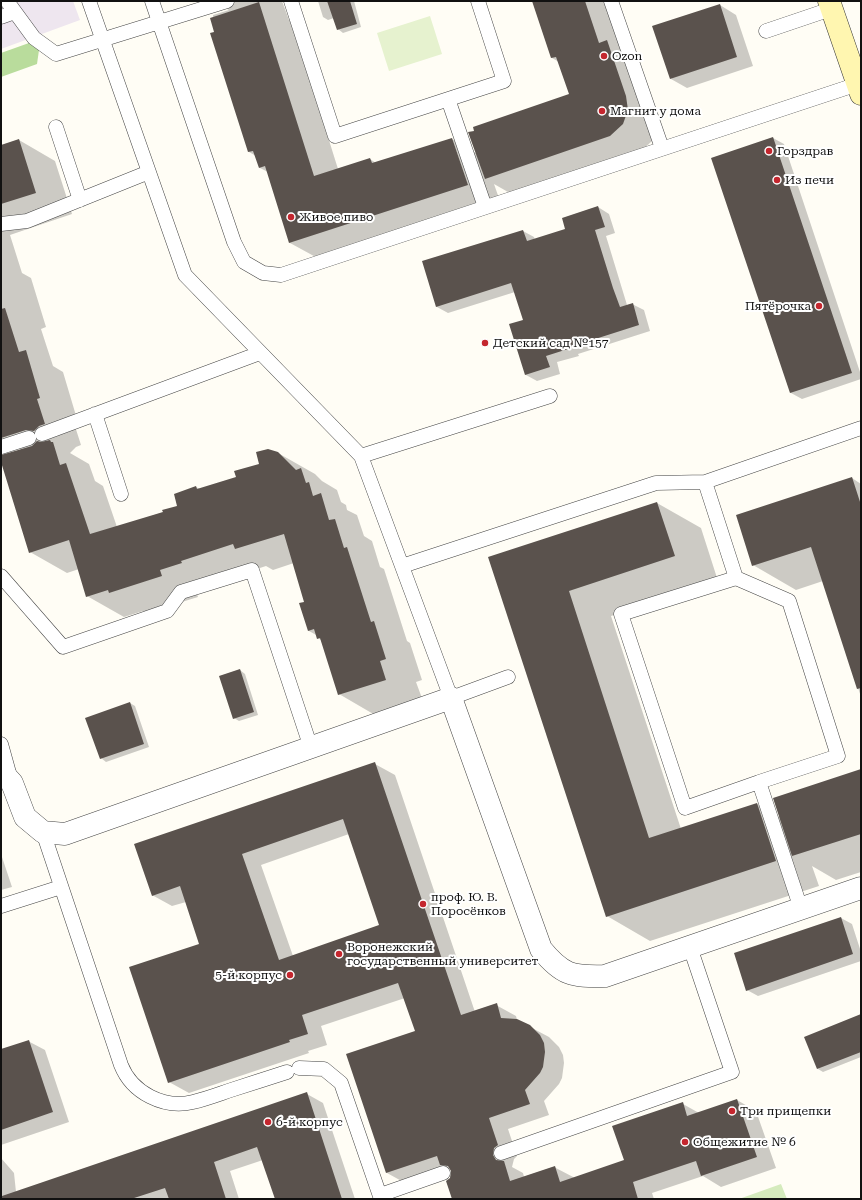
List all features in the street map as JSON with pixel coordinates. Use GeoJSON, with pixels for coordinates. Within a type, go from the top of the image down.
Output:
{"type":"FeatureCollection","features":[{"type":"Feature","properties":{"kind":"street"},"geometry":{"type":"LineString","coordinates":[[830,5],[859,89]]}},
{"type":"Feature","properties":{"kind":"street"},"geometry":{"type":"LineString","coordinates":[[7,777],[25,817],[43,832],[65,834],[451,698],[541,949],[553,964],[569,974],[585,977],[605,976],[861,888]]}},
{"type":"Feature","properties":{"kind":"lane"},"geometry":{"type":"LineString","coordinates":[[89,1],[185,275],[361,456],[451,698],[508,677]]}},
{"type":"Feature","properties":{"kind":"lane"},"geometry":{"type":"LineString","coordinates":[[152,1],[234,242],[244,262],[263,273],[281,275],[662,148],[859,89]]}},
{"type":"Feature","properties":{"kind":"lane"},"geometry":{"type":"LineString","coordinates":[[1,17],[11,7],[34,38],[56,54],[227,1]]}},
{"type":"Feature","properties":{"kind":"lane"},"geometry":{"type":"LineString","coordinates":[[291,1],[335,136],[504,81],[478,1]]}},
{"type":"Feature","properties":{"kind":"lane"},"geometry":{"type":"LineString","coordinates":[[612,1],[662,148]]}},
{"type":"Feature","properties":{"kind":"lane"},"geometry":{"type":"LineString","coordinates":[[766,31],[830,5]]}},
{"type":"Feature","properties":{"kind":"lane"},"geometry":{"type":"LineString","coordinates":[[448,99],[484,207]]}},
{"type":"Feature","properties":{"kind":"lane"},"geometry":{"type":"LineString","coordinates":[[56,127],[80,200]]}},
{"type":"Feature","properties":{"kind":"lane"},"geometry":{"type":"LineString","coordinates":[[1,224],[27,221],[149,172]]}},
{"type":"Feature","properties":{"kind":"lane"},"geometry":{"type":"LineString","coordinates":[[1,447],[96,414],[260,353]]}},
{"type":"Feature","properties":{"kind":"lane"},"geometry":{"type":"LineString","coordinates":[[361,456],[550,396]]}},
{"type":"Feature","properties":{"kind":"lane"},"geometry":{"type":"LineString","coordinates":[[96,414],[121,494]]}},
{"type":"Feature","properties":{"kind":"lane"},"geometry":{"type":"LineString","coordinates":[[402,566],[656,483],[705,482],[861,428]]}},
{"type":"Feature","properties":{"kind":"lane"},"geometry":{"type":"LineString","coordinates":[[705,482],[736,578]]}},
{"type":"Feature","properties":{"kind":"lane"},"geometry":{"type":"LineString","coordinates":[[1,576],[62,648],[167,611],[181,592],[252,570],[311,748]]}},
{"type":"Feature","properties":{"kind":"lane"},"geometry":{"type":"LineString","coordinates":[[736,578],[789,601],[838,756],[759,782],[685,808],[620,614],[736,578]]}},
{"type":"Feature","properties":{"kind":"lane"},"geometry":{"type":"LineString","coordinates":[[1,744],[7,777]]}},
{"type":"Feature","properties":{"kind":"lane"},"geometry":{"type":"LineString","coordinates":[[759,782],[801,909]]}},
{"type":"Feature","properties":{"kind":"lane"},"geometry":{"type":"LineString","coordinates":[[43,832],[121,1065],[137,1088],[153,1099],[172,1103],[192,1102],[293,1070],[324,1069],[341,1084],[381,1197],[443,1173]]}},
{"type":"Feature","properties":{"kind":"lane"},"geometry":{"type":"LineString","coordinates":[[1,906],[61,888]]}},
{"type":"Feature","properties":{"kind":"lane"},"geometry":{"type":"LineString","coordinates":[[501,1153],[732,1072],[690,947]]}},
{"type":"Feature","properties":{"kind":"shaded area"},"geometry":{"type":"Polygon","coordinates":[[[1,1],[73,1],[80,20],[1,49],[1,1]]]}},
{"type":"Feature","properties":{"kind":"green space"},"geometry":{"type":"Polygon","coordinates":[[[430,16],[442,54],[389,71],[377,33],[430,16]]]}},
{"type":"Feature","properties":{"kind":"green space"},"geometry":{"type":"Polygon","coordinates":[[[29,43],[39,50],[37,64],[1,77],[1,53],[29,43]]]}},
{"type":"Feature","properties":{"kind":"green space"},"geometry":{"type":"Polygon","coordinates":[[[781,1184],[787,1199],[739,1199],[781,1184]]]}},
{"type":"Feature","properties":{"kind":"building"},"geometry":{"type":"Polygon","coordinates":[[[327,1],[350,1],[357,24],[337,30],[327,1]]]}},
{"type":"Feature","properties":{"kind":"building"},"geometry":{"type":"Polygon","coordinates":[[[532,1],[585,1],[599,43],[607,40],[626,96],[628,110],[623,124],[610,136],[485,179],[468,132],[474,131],[473,127],[569,94],[556,57],[551,58],[532,1]]]}},
{"type":"Feature","properties":{"kind":"building"},"geometry":{"type":"Polygon","coordinates":[[[259,2],[314,176],[370,158],[372,163],[452,138],[468,185],[289,243],[265,166],[259,168],[253,151],[248,152],[210,33],[214,32],[210,18],[259,2]]]}},
{"type":"Feature","properties":{"kind":"building"},"geometry":{"type":"Polygon","coordinates":[[[720,4],[737,57],[670,79],[652,26],[720,4]]]}},
{"type":"Feature","properties":{"kind":"building"},"geometry":{"type":"Polygon","coordinates":[[[773,137],[852,373],[790,393],[711,158],[773,137]]]}},
{"type":"Feature","properties":{"kind":"building"},"geometry":{"type":"Polygon","coordinates":[[[19,139],[36,193],[1,204],[1,145],[19,139]]]}},
{"type":"Feature","properties":{"kind":"building"},"geometry":{"type":"Polygon","coordinates":[[[598,206],[605,227],[595,230],[613,288],[620,307],[633,303],[639,325],[546,356],[550,367],[525,375],[509,324],[523,320],[511,283],[436,307],[422,261],[523,230],[527,241],[565,229],[562,218],[598,206]]]}},
{"type":"Feature","properties":{"kind":"building"},"geometry":{"type":"Polygon","coordinates":[[[5,308],[19,352],[26,350],[40,398],[37,399],[45,424],[39,426],[34,431],[26,430],[1,438],[1,309],[5,308]]]}},
{"type":"Feature","properties":{"kind":"building"},"geometry":{"type":"Polygon","coordinates":[[[50,440],[53,442],[60,465],[66,463],[90,534],[163,512],[162,510],[177,506],[174,494],[196,486],[197,489],[236,477],[234,471],[259,464],[256,452],[268,449],[278,452],[296,470],[301,468],[306,483],[309,482],[313,496],[321,493],[329,520],[335,519],[344,548],[347,547],[371,622],[374,621],[386,659],[380,661],[386,680],[338,695],[320,638],[317,639],[314,629],[308,631],[299,603],[304,602],[284,534],[235,549],[233,544],[181,561],[182,563],[160,570],[162,576],[109,593],[108,590],[86,597],[69,540],[29,553],[1,462],[1,455],[32,446],[37,441],[41,442],[50,440]]]}},
{"type":"Feature","properties":{"kind":"building"},"geometry":{"type":"Polygon","coordinates":[[[852,477],[861,505],[861,688],[857,689],[811,547],[752,566],[736,515],[852,477]]]}},
{"type":"Feature","properties":{"kind":"building"},"geometry":{"type":"Polygon","coordinates":[[[657,502],[675,556],[569,591],[649,838],[757,803],[776,861],[606,917],[488,557],[657,502]]]}},
{"type":"Feature","properties":{"kind":"building"},"geometry":{"type":"Polygon","coordinates":[[[240,669],[254,712],[233,719],[219,676],[240,669]]]}},
{"type":"Feature","properties":{"kind":"building"},"geometry":{"type":"Polygon","coordinates":[[[130,702],[144,744],[100,759],[85,718],[130,702]]]}},
{"type":"Feature","properties":{"kind":"building","name":"5-й корпус"},"geometry":{"type":"Polygon","coordinates":[[[375,762],[461,1015],[497,1003],[501,1018],[517,1019],[530,1025],[540,1035],[544,1043],[545,1052],[543,1067],[540,1073],[525,1090],[530,1104],[489,1118],[498,1145],[494,1148],[493,1155],[496,1160],[504,1161],[510,1181],[555,1166],[560,1182],[624,1160],[612,1126],[683,1102],[687,1116],[737,1099],[757,1157],[701,1176],[696,1161],[633,1182],[638,1199],[452,1199],[446,1181],[450,1178],[451,1171],[448,1166],[440,1165],[437,1156],[386,1173],[346,1054],[415,1031],[398,983],[302,1015],[308,1034],[289,1040],[290,1042],[168,1083],[129,967],[199,944],[180,886],[152,896],[134,844],[375,762]],[[343,819],[242,854],[279,960],[379,925],[343,819]]]}},
{"type":"Feature","properties":{"kind":"building"},"geometry":{"type":"Polygon","coordinates":[[[861,769],[861,834],[792,856],[773,798],[861,769]]]}},
{"type":"Feature","properties":{"kind":"building"},"geometry":{"type":"Polygon","coordinates":[[[841,917],[853,954],[746,991],[734,953],[841,917]]]}},
{"type":"Feature","properties":{"kind":"building"},"geometry":{"type":"Polygon","coordinates":[[[861,1014],[861,1052],[817,1069],[804,1037],[861,1014]]]}},
{"type":"Feature","properties":{"kind":"building"},"geometry":{"type":"Polygon","coordinates":[[[29,1040],[53,1112],[1,1130],[1,1049],[29,1040]]]}},
{"type":"Feature","properties":{"kind":"building","name":"6-й корпус"},"geometry":{"type":"Polygon","coordinates":[[[307,1092],[342,1199],[275,1199],[257,1147],[214,1162],[226,1199],[169,1199],[165,1188],[131,1199],[2,1199],[2,1196],[307,1092]]]}},
{"type":"Feature","properties":{"kind":"place","name":"Ozon"},"geometry":{"type":"Point","coordinates":[604,56]}},
{"type":"Feature","properties":{"kind":"place","name":"Магнит у дома"},"geometry":{"type":"Point","coordinates":[602,111]}},
{"type":"Feature","properties":{"kind":"place","name":"Горздрав"},"geometry":{"type":"Point","coordinates":[769,151]}},
{"type":"Feature","properties":{"kind":"place","name":"Из печи"},"geometry":{"type":"Point","coordinates":[777,180]}},
{"type":"Feature","properties":{"kind":"place","name":"Живое пиво"},"geometry":{"type":"Point","coordinates":[291,217]}},
{"type":"Feature","properties":{"kind":"place","name":"Пятёрочка"},"geometry":{"type":"Point","coordinates":[819,306]}},
{"type":"Feature","properties":{"kind":"place","name":"Детский сад №157"},"geometry":{"type":"Point","coordinates":[485,343]}},
{"type":"Feature","properties":{"kind":"place","name":"проф. Ю. В. Поросёнков"},"geometry":{"type":"Point","coordinates":[423,904]}},
{"type":"Feature","properties":{"kind":"place","name":"Воронежский государственный университет"},"geometry":{"type":"Point","coordinates":[339,954]}},
{"type":"Feature","properties":{"kind":"place","name":"5-й корпус"},"geometry":{"type":"Point","coordinates":[290,975]}},
{"type":"Feature","properties":{"kind":"place","name":"Три прищепки"},"geometry":{"type":"Point","coordinates":[732,1111]}},
{"type":"Feature","properties":{"kind":"place","name":"6-й корпус"},"geometry":{"type":"Point","coordinates":[268,1122]}},
{"type":"Feature","properties":{"kind":"place","name":"Общежитие № 6"},"geometry":{"type":"Point","coordinates":[685,1142]}}]}
